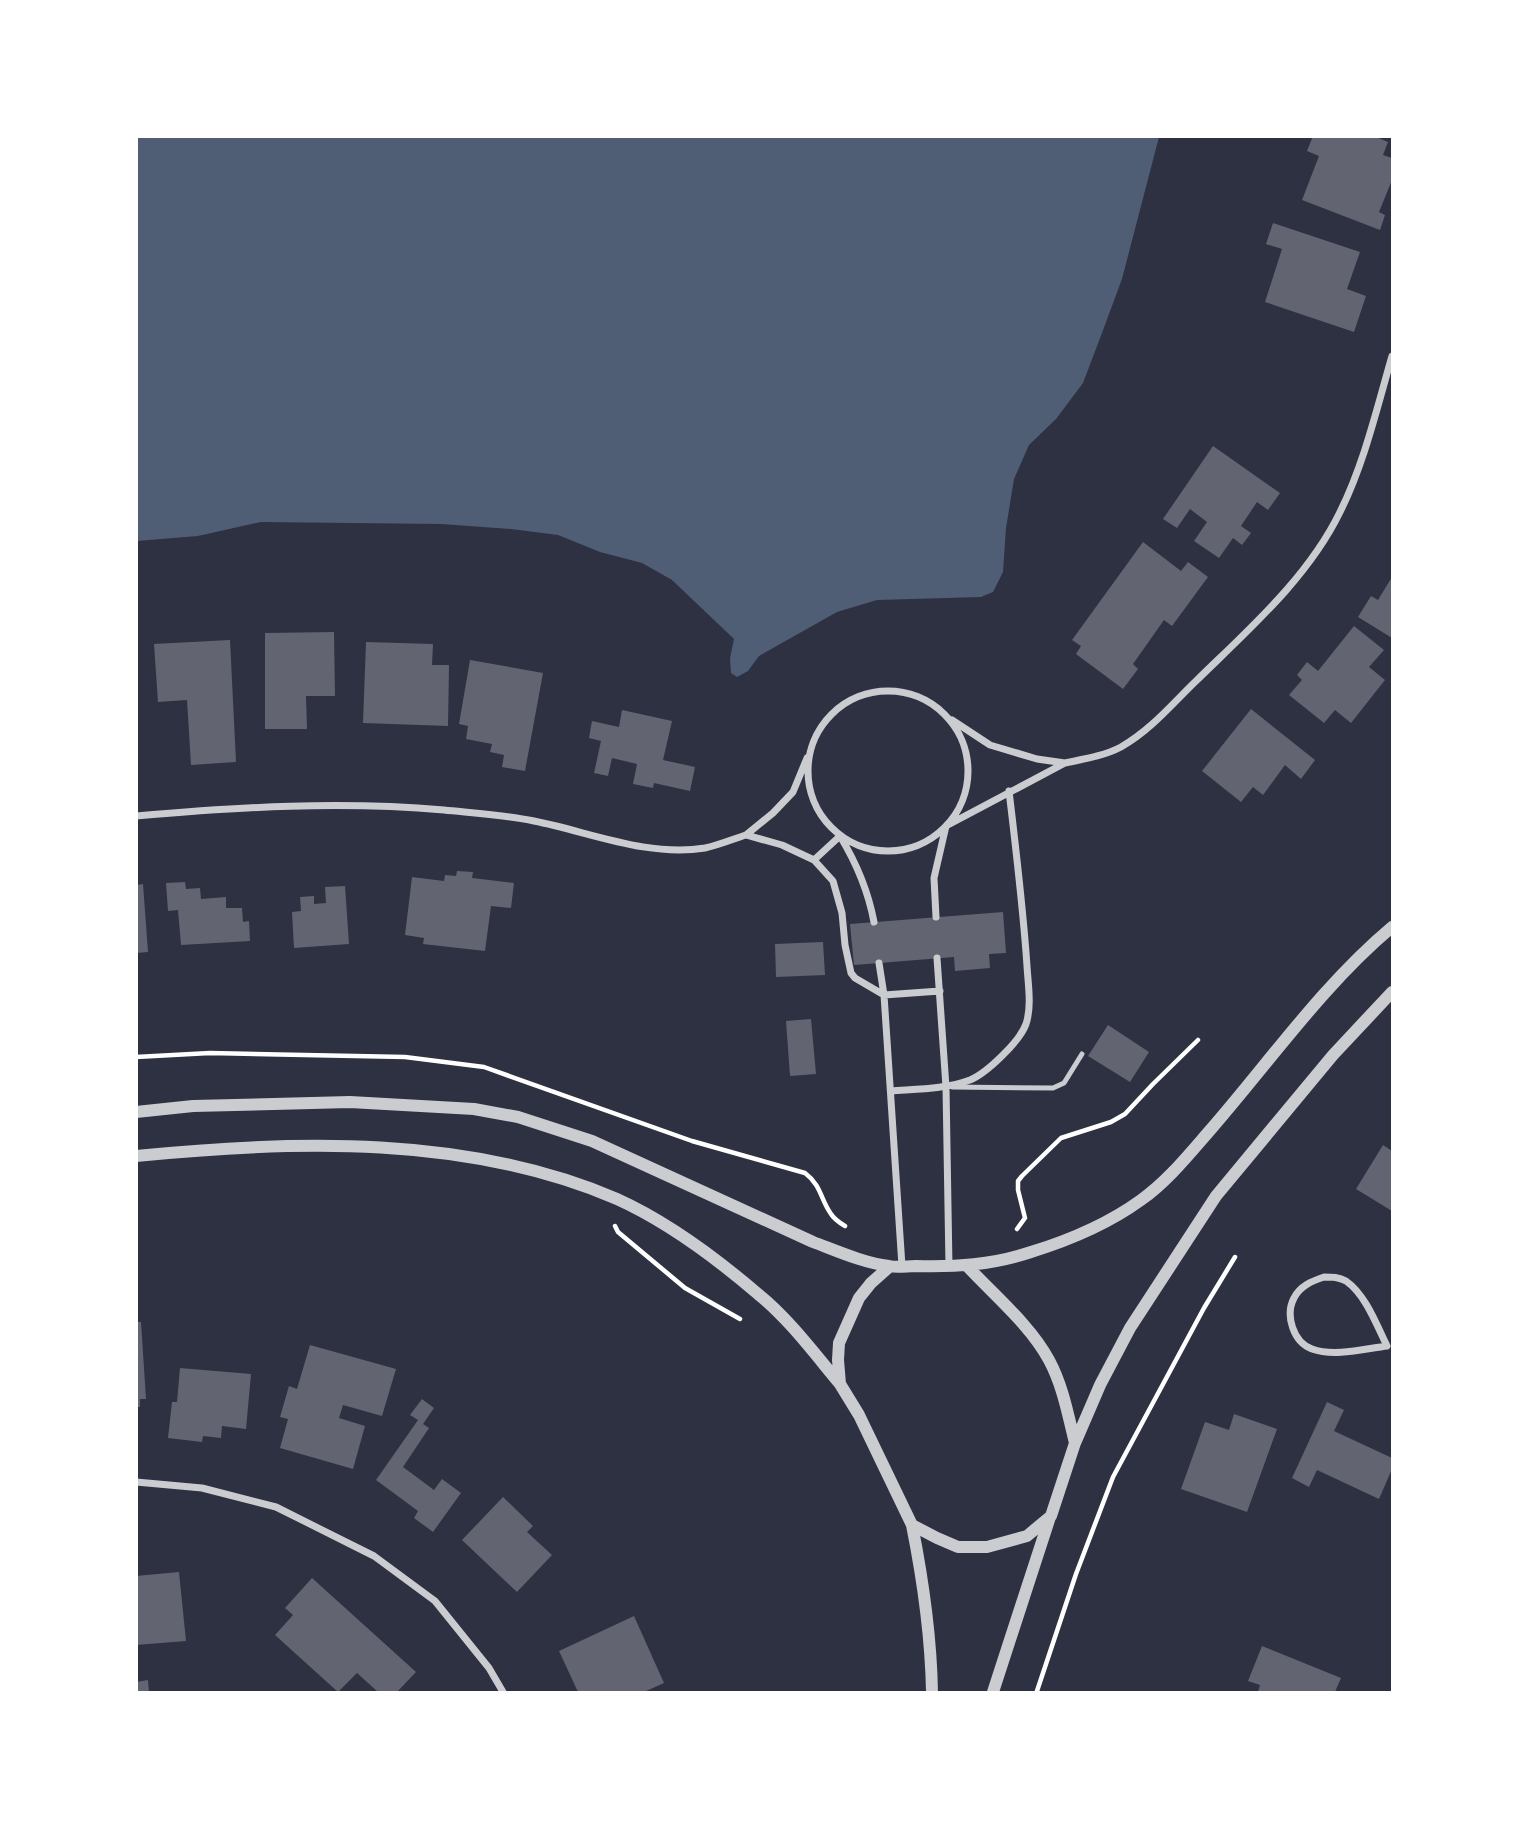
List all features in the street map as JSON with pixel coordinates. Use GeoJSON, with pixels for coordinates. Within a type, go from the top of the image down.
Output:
{"type":"FeatureCollection","features":[{"type":"Feature","properties":{"kind":"street"},"geometry":{"type":"LineString","coordinates":[[841,836],[861,847],[883,851],[906,849],[928,841],[946,826],[1065,762],[1120,748],[1151,726],[1292,584],[1319,548],[1340,513],[1355,475],[1392,356]]}},
{"type":"Feature","properties":{"kind":"street"},"geometry":{"type":"LineString","coordinates":[[136,816],[245,807],[334,804],[443,810],[531,820],[652,850],[709,847],[746,835],[773,813],[793,792],[820,728],[836,709],[857,697],[881,691],[905,692],[928,701],[990,745],[1037,759],[1065,762]]}},
{"type":"Feature","properties":{"kind":"street"},"geometry":{"type":"LineString","coordinates":[[936,917],[934,878],[946,826],[960,807],[968,783],[968,759],[961,736],[947,716]]}},
{"type":"Feature","properties":{"kind":"street"},"geometry":{"type":"LineString","coordinates":[[810,750],[808,774],[812,798],[824,819],[841,836],[857,864],[874,922]]}},
{"type":"Feature","properties":{"kind":"street"},"geometry":{"type":"LineString","coordinates":[[891,1091],[946,1087],[972,1079],[989,1068],[1026,1025],[1029,1006],[1023,915],[1009,791]]}},
{"type":"Feature","properties":{"kind":"street"},"geometry":{"type":"LineString","coordinates":[[746,835],[782,845],[814,860],[832,881],[842,913],[850,973],[864,985],[884,995],[940,991]]}},
{"type":"Feature","properties":{"kind":"street"},"geometry":{"type":"LineString","coordinates":[[814,860],[841,836]]}},
{"type":"Feature","properties":{"kind":"street"},"geometry":{"type":"LineString","coordinates":[[136,1112],[193,1105],[350,1102],[416,1104],[485,1111],[518,1118],[592,1141],[813,1242],[896,1266],[968,1267],[1007,1260],[1092,1230],[1143,1199],[1186,1158],[1244,1092],[1299,1021],[1377,939],[1392,927]]}},
{"type":"Feature","properties":{"kind":"street"},"geometry":{"type":"LineString","coordinates":[[937,958],[946,1087],[948,1267]]}},
{"type":"Feature","properties":{"kind":"street"},"geometry":{"type":"LineString","coordinates":[[879,963],[891,1091],[896,1266]]}},
{"type":"Feature","properties":{"kind":"street"},"geometry":{"type":"LineString","coordinates":[[993,1692],[1075,1443],[1100,1385],[1130,1328],[1216,1196],[1333,1055],[1392,992]]}},
{"type":"Feature","properties":{"kind":"street"},"geometry":{"type":"LineString","coordinates":[[136,1156],[204,1149],[313,1147],[429,1151],[523,1166],[566,1179],[620,1200],[671,1228],[760,1295],[840,1384],[859,1415],[912,1525],[923,1580],[932,1656],[932,1692]]}},
{"type":"Feature","properties":{"kind":"street"},"geometry":{"type":"LineString","coordinates":[[840,1384],[839,1343],[859,1298],[871,1283],[896,1266]]}},
{"type":"Feature","properties":{"kind":"street"},"geometry":{"type":"LineString","coordinates":[[968,1267],[1028,1331],[1049,1360],[1065,1398],[1075,1443]]}},
{"type":"Feature","properties":{"kind":"street"},"geometry":{"type":"LineString","coordinates":[[1337,1277],[1345,1281],[1361,1298],[1390,1348],[1334,1352],[1310,1348],[1294,1333],[1291,1320],[1294,1297],[1311,1281],[1337,1277]]}},
{"type":"Feature","properties":{"kind":"street"},"geometry":{"type":"LineString","coordinates":[[136,1482],[202,1488],[276,1507],[374,1556],[435,1601],[489,1668],[503,1692]]}},
{"type":"Feature","properties":{"kind":"street"},"geometry":{"type":"LineString","coordinates":[[912,1525],[958,1547],[987,1548],[1027,1536],[1051,1516]]}},
{"type":"Feature","properties":{"kind":"lane"},"geometry":{"type":"LineString","coordinates":[[946,1087],[1054,1088],[1064,1083],[1083,1054]]}},
{"type":"Feature","properties":{"kind":"path"},"geometry":{"type":"LineString","coordinates":[[136,1057],[210,1053],[405,1057],[484,1067],[655,1127]]}},
{"type":"Feature","properties":{"kind":"path"},"geometry":{"type":"LineString","coordinates":[[613,1222],[618,1232],[685,1287],[740,1319]]}},
{"type":"Feature","properties":{"kind":"path"},"geometry":{"type":"LineString","coordinates":[[1037,1691],[1076,1574],[1113,1477],[1204,1308],[1235,1257]]}},
{"type":"Feature","properties":{"kind":"water"},"geometry":{"type":"Polygon","coordinates":[[[137,136],[1159,137],[1122,279],[1083,383],[1056,419],[1029,445],[1014,479],[1006,528],[1003,572],[993,592],[981,597],[877,600],[837,612],[759,656],[748,671],[737,677],[731,673],[730,658],[734,639],[672,580],[642,563],[600,552],[558,535],[441,524],[261,522],[198,536],[137,541],[137,136]]]}},
{"type":"Feature","properties":{"kind":"building"},"geometry":{"type":"Polygon","coordinates":[[[1313,136],[1374,136],[1388,142],[1383,155],[1392,158],[1392,180],[1379,212],[1385,215],[1380,230],[1302,200],[1319,156],[1307,151],[1313,136]]]}},
{"type":"Feature","properties":{"kind":"building"},"geometry":{"type":"Polygon","coordinates":[[[1273,223],[1360,252],[1347,289],[1366,296],[1354,332],[1265,302],[1282,249],[1266,244],[1273,223]]]}},
{"type":"Feature","properties":{"kind":"building"},"geometry":{"type":"Polygon","coordinates":[[[1213,446],[1280,493],[1268,510],[1257,502],[1241,526],[1251,533],[1242,545],[1233,538],[1219,558],[1194,541],[1207,522],[1190,509],[1177,528],[1163,519],[1213,446]]]}},
{"type":"Feature","properties":{"kind":"building"},"geometry":{"type":"Polygon","coordinates":[[[1143,542],[1181,571],[1188,562],[1208,577],[1172,626],[1164,620],[1133,664],[1138,669],[1123,689],[1076,654],[1081,646],[1072,640],[1143,542]]]}},
{"type":"Feature","properties":{"kind":"building"},"geometry":{"type":"Polygon","coordinates":[[[1392,577],[1392,638],[1358,617],[1371,596],[1378,600],[1392,577]]]}},
{"type":"Feature","properties":{"kind":"building"},"geometry":{"type":"Polygon","coordinates":[[[1354,626],[1384,650],[1369,667],[1385,680],[1351,723],[1335,710],[1324,723],[1289,695],[1302,680],[1297,675],[1307,662],[1318,671],[1354,626]]]}},
{"type":"Feature","properties":{"kind":"building"},"geometry":{"type":"Polygon","coordinates":[[[334,632],[335,696],[306,696],[307,729],[265,729],[265,633],[334,632]]]}},
{"type":"Feature","properties":{"kind":"building"},"geometry":{"type":"Polygon","coordinates":[[[230,640],[236,762],[191,765],[187,700],[158,702],[154,644],[230,640]]]}},
{"type":"Feature","properties":{"kind":"building"},"geometry":{"type":"Polygon","coordinates":[[[366,642],[433,644],[432,665],[449,665],[448,726],[363,723],[366,642]]]}},
{"type":"Feature","properties":{"kind":"building"},"geometry":{"type":"Polygon","coordinates":[[[470,660],[543,673],[525,771],[502,767],[504,755],[490,752],[492,744],[466,739],[468,726],[459,724],[470,660]]]}},
{"type":"Feature","properties":{"kind":"building"},"geometry":{"type":"Polygon","coordinates":[[[1251,709],[1315,760],[1301,779],[1285,765],[1263,795],[1253,787],[1241,802],[1202,771],[1251,709]]]}},
{"type":"Feature","properties":{"kind":"building"},"geometry":{"type":"Polygon","coordinates":[[[622,710],[672,721],[663,760],[695,767],[690,791],[654,783],[653,788],[633,784],[637,764],[612,758],[608,776],[594,773],[601,741],[589,738],[592,721],[619,727],[622,710]]]}},
{"type":"Feature","properties":{"kind":"building"},"geometry":{"type":"Polygon","coordinates":[[[457,871],[473,872],[472,878],[514,883],[511,908],[491,906],[485,951],[423,944],[424,938],[405,935],[412,877],[444,881],[445,875],[456,876],[457,871]]]}},
{"type":"Feature","properties":{"kind":"building"},"geometry":{"type":"Polygon","coordinates":[[[185,882],[186,889],[200,888],[201,899],[226,897],[226,908],[242,908],[243,922],[249,921],[250,941],[181,945],[178,910],[168,911],[166,883],[185,882]]]}},
{"type":"Feature","properties":{"kind":"building"},"geometry":{"type":"Polygon","coordinates":[[[143,884],[148,952],[136,953],[136,885],[143,884]]]}},
{"type":"Feature","properties":{"kind":"building"},"geometry":{"type":"Polygon","coordinates":[[[345,886],[349,944],[294,948],[292,912],[301,911],[300,897],[314,896],[314,904],[326,903],[325,887],[345,886]]]}},
{"type":"Feature","properties":{"kind":"building"},"geometry":{"type":"Polygon","coordinates":[[[1003,912],[1006,953],[989,954],[990,968],[955,971],[954,957],[854,965],[850,924],[1003,912]]]}},
{"type":"Feature","properties":{"kind":"building"},"geometry":{"type":"Polygon","coordinates":[[[823,942],[825,975],[776,977],[775,944],[823,942]]]}},
{"type":"Feature","properties":{"kind":"building"},"geometry":{"type":"Polygon","coordinates":[[[811,1019],[816,1074],[790,1076],[786,1021],[811,1019]]]}},
{"type":"Feature","properties":{"kind":"building"},"geometry":{"type":"Polygon","coordinates":[[[1108,1025],[1149,1052],[1130,1082],[1088,1056],[1108,1025]]]}},
{"type":"Feature","properties":{"kind":"building"},"geometry":{"type":"Polygon","coordinates":[[[1383,1145],[1392,1151],[1392,1211],[1356,1189],[1383,1145]]]}},
{"type":"Feature","properties":{"kind":"building"},"geometry":{"type":"Polygon","coordinates":[[[136,1322],[141,1322],[146,1399],[140,1399],[140,1407],[136,1407],[136,1322]]]}},
{"type":"Feature","properties":{"kind":"building"},"geometry":{"type":"Polygon","coordinates":[[[310,1345],[396,1369],[382,1416],[343,1405],[339,1418],[365,1426],[353,1469],[280,1448],[288,1419],[280,1417],[289,1386],[297,1389],[310,1345]]]}},
{"type":"Feature","properties":{"kind":"building"},"geometry":{"type":"Polygon","coordinates":[[[180,1368],[251,1374],[246,1429],[222,1426],[221,1438],[203,1436],[202,1442],[168,1438],[172,1402],[177,1402],[180,1368]]]}},
{"type":"Feature","properties":{"kind":"building"},"geometry":{"type":"Polygon","coordinates":[[[422,1399],[434,1408],[423,1424],[429,1428],[403,1467],[434,1490],[442,1479],[461,1493],[433,1532],[414,1518],[418,1511],[376,1480],[418,1420],[410,1415],[422,1399]]]}},
{"type":"Feature","properties":{"kind":"building"},"geometry":{"type":"Polygon","coordinates":[[[1327,1402],[1344,1410],[1334,1431],[1392,1458],[1392,1469],[1379,1499],[1317,1470],[1309,1487],[1292,1478],[1327,1402]]]}},
{"type":"Feature","properties":{"kind":"building"},"geometry":{"type":"Polygon","coordinates":[[[1234,1414],[1277,1429],[1247,1512],[1181,1489],[1205,1422],[1229,1430],[1234,1414]]]}},
{"type":"Feature","properties":{"kind":"building"},"geometry":{"type":"Polygon","coordinates":[[[503,1497],[533,1526],[527,1532],[552,1555],[517,1592],[462,1540],[503,1497]]]}},
{"type":"Feature","properties":{"kind":"building"},"geometry":{"type":"Polygon","coordinates":[[[179,1572],[186,1641],[136,1645],[136,1576],[179,1572]]]}},
{"type":"Feature","properties":{"kind":"building"},"geometry":{"type":"Polygon","coordinates":[[[312,1578],[416,1672],[397,1692],[378,1692],[357,1673],[338,1692],[275,1635],[293,1615],[285,1608],[312,1578]]]}},
{"type":"Feature","properties":{"kind":"building"},"geometry":{"type":"Polygon","coordinates":[[[634,1616],[664,1683],[644,1692],[578,1692],[559,1651],[634,1616]]]}},
{"type":"Feature","properties":{"kind":"building"},"geometry":{"type":"Polygon","coordinates":[[[1262,1646],[1341,1678],[1335,1692],[1258,1692],[1260,1685],[1248,1681],[1262,1646]]]}},
{"type":"Feature","properties":{"kind":"building"},"geometry":{"type":"Polygon","coordinates":[[[148,1680],[149,1692],[136,1692],[136,1682],[148,1680]]]}}]}
